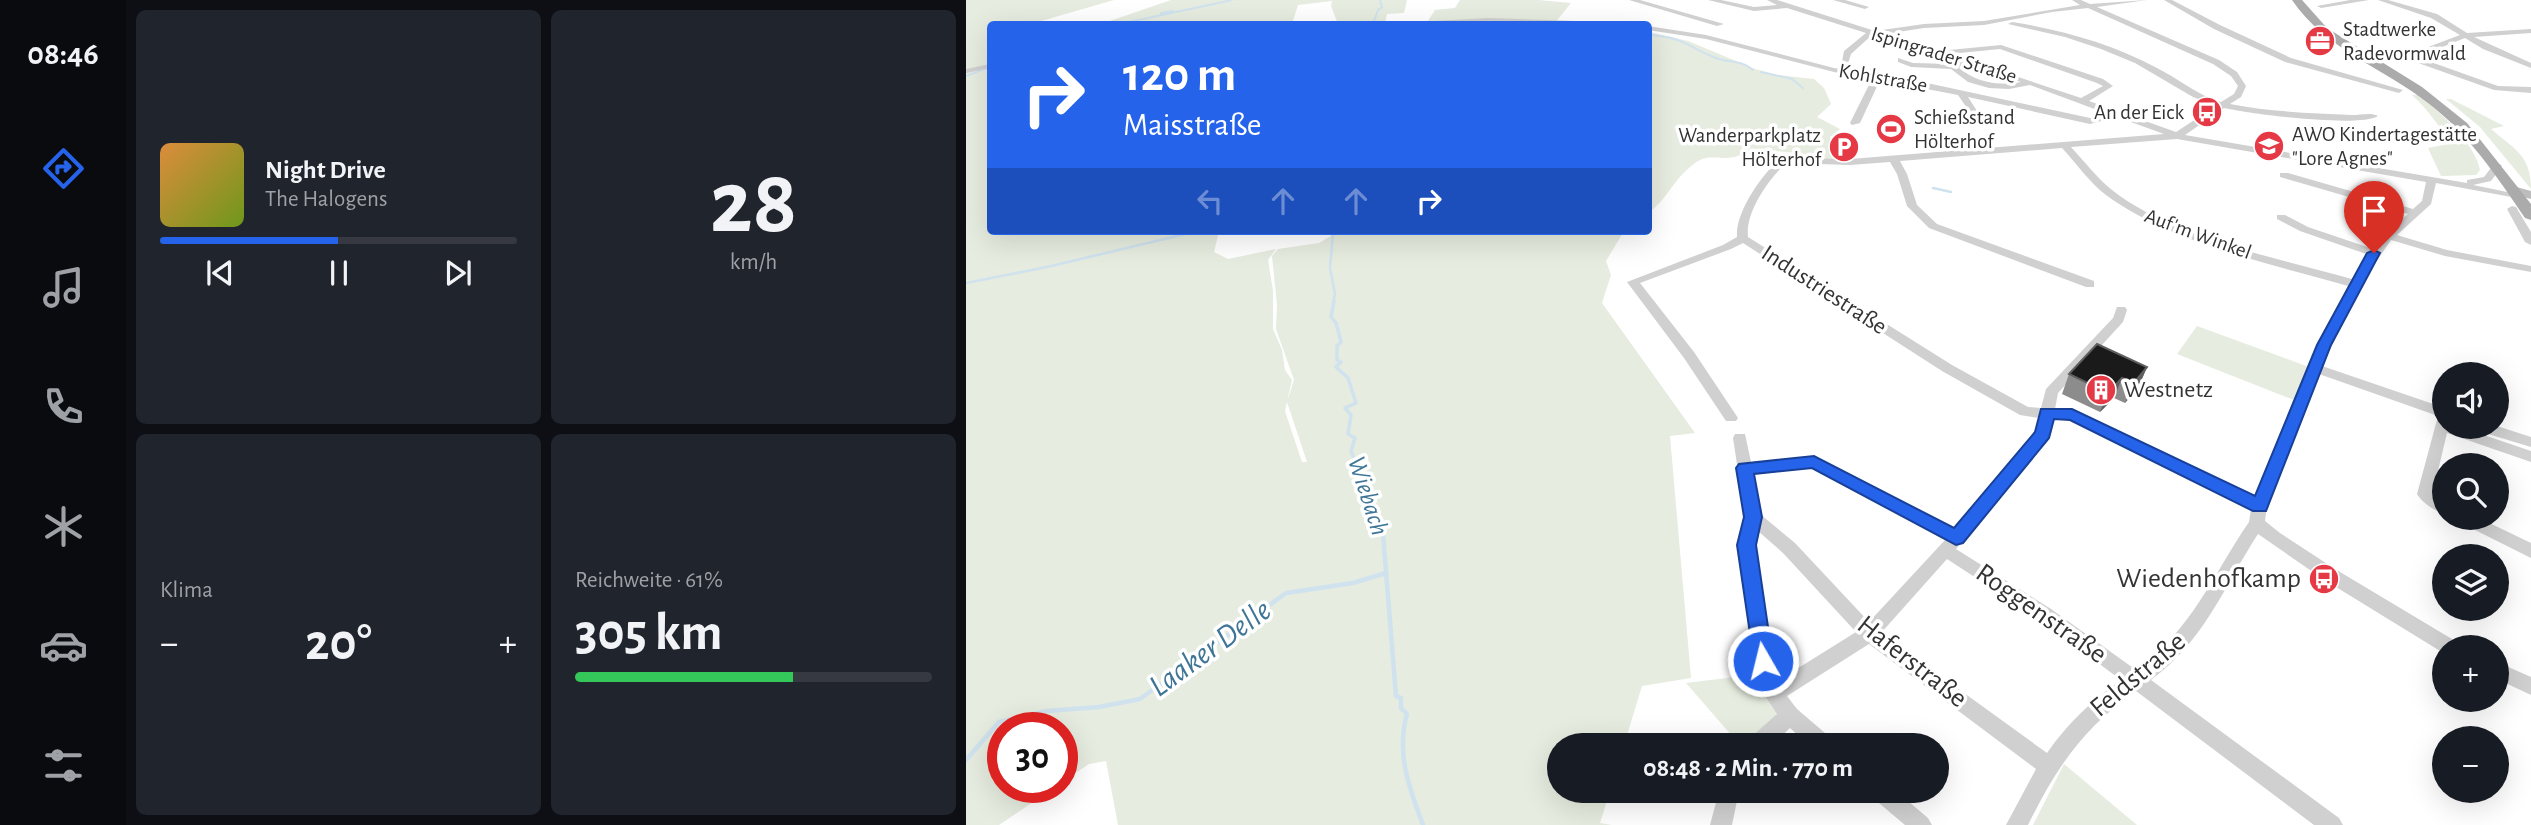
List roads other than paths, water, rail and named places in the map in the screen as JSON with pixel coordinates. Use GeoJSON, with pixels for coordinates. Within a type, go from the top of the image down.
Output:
{"type":"FeatureCollection","features":[{"type":"Feature","properties":{"kind":"main road"},"geometry":{"type":"LineString","coordinates":[[2297,0],[2327,32],[2417,89],[2448,113],[2497,166],[2531,215]]}},
{"type":"Feature","properties":{"kind":"street"},"geometry":{"type":"LineString","coordinates":[[1632,0],[1720,24]]}},
{"type":"Feature","properties":{"kind":"street"},"geometry":{"type":"LineString","coordinates":[[1711,0],[1754,9],[1786,5],[1794,0]]}},
{"type":"Feature","properties":{"kind":"street","name":"Ispingrader Straße"},"geometry":{"type":"LineString","coordinates":[[1770,0],[2030,82],[2177,136]]}},
{"type":"Feature","properties":{"kind":"street"},"geometry":{"type":"LineString","coordinates":[[1836,0],[1865,7]]}},
{"type":"Feature","properties":{"kind":"street"},"geometry":{"type":"LineString","coordinates":[[2075,0],[2227,68],[2242,86],[2238,95],[2177,136]]}},
{"type":"Feature","properties":{"kind":"street"},"geometry":{"type":"LineString","coordinates":[[1844,65],[1847,53],[1872,33],[1924,26],[1984,23],[2052,10],[2144,0]]}},
{"type":"Feature","properties":{"kind":"street"},"geometry":{"type":"LineString","coordinates":[[2167,0],[2288,60],[2399,90]]}},
{"type":"Feature","properties":{"kind":"street"},"geometry":{"type":"LineString","coordinates":[[2321,6],[2366,0]]}},
{"type":"Feature","properties":{"kind":"street"},"geometry":{"type":"LineString","coordinates":[[2381,0],[2434,16],[2486,47],[2531,66]]}},
{"type":"Feature","properties":{"kind":"street"},"geometry":{"type":"LineString","coordinates":[[1470,21],[1517,21]]}},
{"type":"Feature","properties":{"kind":"street"},"geometry":{"type":"LineString","coordinates":[[2012,24],[2056,32],[2115,51],[2157,71],[2199,97],[2223,106],[2361,118],[2374,116]]}},
{"type":"Feature","properties":{"kind":"street","name":"Kohlstraße"},"geometry":{"type":"LineString","coordinates":[[1652,29],[1706,37],[1834,70],[1961,93],[2090,121],[2117,114]]}},
{"type":"Feature","properties":{"kind":"street"},"geometry":{"type":"LineString","coordinates":[[2531,31],[2466,35],[2410,57],[2497,88],[2531,90]]}},
{"type":"Feature","properties":{"kind":"street"},"geometry":{"type":"LineString","coordinates":[[1939,53],[2001,47],[2100,80],[2109,86],[2082,101]]}},
{"type":"Feature","properties":{"kind":"street"},"geometry":{"type":"LineString","coordinates":[[1902,60],[1911,65],[1955,67],[1964,61]]}},
{"type":"Feature","properties":{"kind":"street"},"geometry":{"type":"LineString","coordinates":[[966,71],[987,67]]}},
{"type":"Feature","properties":{"kind":"street"},"geometry":{"type":"LineString","coordinates":[[1955,67],[1965,78],[1983,84],[2015,86],[2030,82]]}},
{"type":"Feature","properties":{"kind":"street"},"geometry":{"type":"LineString","coordinates":[[1855,123],[1877,77]]}},
{"type":"Feature","properties":{"kind":"street"},"geometry":{"type":"LineString","coordinates":[[1931,119],[1972,115],[1973,111],[1961,93]]}},
{"type":"Feature","properties":{"kind":"street"},"geometry":{"type":"LineString","coordinates":[[1743,238],[1741,229],[1749,210],[1769,175],[1784,160],[1840,162],[2177,136],[2436,180],[2521,198]]}},
{"type":"Feature","properties":{"kind":"street","name":"Auf'm Winkel"},"geometry":{"type":"LineString","coordinates":[[2064,145],[2107,191],[2144,216],[2201,239],[2355,284]]}},
{"type":"Feature","properties":{"kind":"street"},"geometry":{"type":"LineString","coordinates":[[1893,158],[1905,180],[1912,206],[1926,222],[1943,232],[2090,284]]}},
{"type":"Feature","properties":{"kind":"street"},"geometry":{"type":"LineString","coordinates":[[2436,180],[2471,182],[2487,179],[2497,166]]}},
{"type":"Feature","properties":{"kind":"street"},"geometry":{"type":"LineString","coordinates":[[2284,175],[2417,212]]}},
{"type":"Feature","properties":{"kind":"street","name":"Feldstraße"},"geometry":{"type":"LineString","coordinates":[[2017,825],[2050,766],[2084,720],[2170,654],[2193,629],[2258,514],[2315,368],[2355,284],[2374,253],[2427,202],[2436,180]]}},
{"type":"Feature","properties":{"kind":"street"},"geometry":{"type":"LineString","coordinates":[[2471,182],[2521,198]]}},
{"type":"Feature","properties":{"kind":"street"},"geometry":{"type":"LineString","coordinates":[[2521,198],[2531,242]]}},
{"type":"Feature","properties":{"kind":"street"},"geometry":{"type":"LineString","coordinates":[[2281,217],[2304,229],[2374,253]]}},
{"type":"Feature","properties":{"kind":"street"},"geometry":{"type":"LineString","coordinates":[[1928,233],[1943,232]]}},
{"type":"Feature","properties":{"kind":"street"},"geometry":{"type":"LineString","coordinates":[[2389,236],[2445,253],[2531,270]]}},
{"type":"Feature","properties":{"kind":"street","name":"Industriestraße"},"geometry":{"type":"LineString","coordinates":[[1731,418],[1689,355],[1633,282],[1727,247],[1743,238],[1947,368],[2025,412],[2072,415],[2258,514]]}},
{"type":"Feature","properties":{"kind":"street"},"geometry":{"type":"LineString","coordinates":[[1775,693],[1869,634],[1951,544],[2043,433],[2051,392],[2119,319],[2121,310]]}},
{"type":"Feature","properties":{"kind":"street"},"geometry":{"type":"LineString","coordinates":[[2315,368],[2432,413]]}},
{"type":"Feature","properties":{"kind":"street"},"geometry":{"type":"LineString","coordinates":[[2509,435],[2531,442]]}},
{"type":"Feature","properties":{"kind":"street"},"geometry":{"type":"LineString","coordinates":[[1740,438],[1753,517],[1747,545],[1767,685],[1790,715],[1810,733]]}},
{"type":"Feature","properties":{"kind":"street"},"geometry":{"type":"LineString","coordinates":[[2491,439],[2531,457]]}},
{"type":"Feature","properties":{"kind":"street","name":"Roggenstraße"},"geometry":{"type":"LineString","coordinates":[[1745,468],[1814,462],[1951,544],[2084,639],[2134,681],[2256,773],[2332,825]]}},
{"type":"Feature","properties":{"kind":"street"},"geometry":{"type":"LineString","coordinates":[[2432,469],[2426,494],[2432,498]]}},
{"type":"Feature","properties":{"kind":"street"},"geometry":{"type":"LineString","coordinates":[[2258,514],[2274,538],[2432,636]]}},
{"type":"Feature","properties":{"kind":"street","name":"Haferstraße"},"geometry":{"type":"LineString","coordinates":[[1753,517],[1789,548],[1869,634],[2050,766]]}},
{"type":"Feature","properties":{"kind":"street"},"geometry":{"type":"LineString","coordinates":[[2489,530],[2531,551]]}},
{"type":"Feature","properties":{"kind":"street"},"geometry":{"type":"LineString","coordinates":[[2509,676],[2531,686]]}},
{"type":"Feature","properties":{"kind":"street"},"geometry":{"type":"LineString","coordinates":[[1770,733],[1790,715]]}},
{"type":"Feature","properties":{"kind":"street"},"geometry":{"type":"LineString","coordinates":[[1721,825],[1726,803]]}},
{"type":"Feature","properties":{"kind":"street"},"geometry":{"type":"LineString","coordinates":[[1894,803],[1921,825]]}},
{"type":"Feature","properties":{"kind":"waterway"},"geometry":{"type":"LineString","coordinates":[[1134,21],[1232,0]]}},
{"type":"Feature","properties":{"kind":"waterway","name":"Wiebach"},"geometry":{"type":"LineString","coordinates":[[1374,21],[1382,7],[1380,0]]}},
{"type":"Feature","properties":{"kind":"waterway"},"geometry":{"type":"LineString","coordinates":[[1161,13],[1173,11]]}},
{"type":"Feature","properties":{"kind":"waterway"},"geometry":{"type":"LineString","coordinates":[[1652,35],[1677,40],[1716,58],[1740,63],[1753,70]]}},
{"type":"Feature","properties":{"kind":"waterway"},"geometry":{"type":"LineString","coordinates":[[966,76],[987,68]]}},
{"type":"Feature","properties":{"kind":"waterway"},"geometry":{"type":"LineString","coordinates":[[1761,72],[1792,79],[1803,88]]}},
{"type":"Feature","properties":{"kind":"waterway"},"geometry":{"type":"LineString","coordinates":[[1933,188],[1951,192]]}},
{"type":"Feature","properties":{"kind":"waterway"},"geometry":{"type":"LineString","coordinates":[[966,283],[1181,235]]}},
{"type":"Feature","properties":{"kind":"waterway","name":"Wiebach"},"geometry":{"type":"LineString","coordinates":[[1333,235],[1330,268],[1335,294],[1333,303]]}},
{"type":"Feature","properties":{"kind":"waterway","name":"Wiebach"},"geometry":{"type":"LineString","coordinates":[[1334,301],[1331,317],[1336,323],[1341,342],[1337,346],[1337,360],[1341,362],[1336,367],[1348,378],[1356,403],[1345,408],[1351,415],[1348,434],[1355,438],[1351,451],[1362,480],[1371,494],[1380,529]]}},
{"type":"Feature","properties":{"kind":"waterway","name":"Wiebach"},"geometry":{"type":"LineString","coordinates":[[1378,527],[1383,534],[1396,696],[1401,698],[1401,708],[1407,714],[1404,757],[1409,784],[1423,825]]}},
{"type":"Feature","properties":{"kind":"waterway","name":"Laaker Delle"},"geometry":{"type":"LineString","coordinates":[[966,760],[999,722],[1047,711],[1099,707],[1140,699],[1286,593],[1353,583],[1386,573]]}},
{"type":"Feature","properties":{"kind":"place","name":"Stadtwerke Radevormwald"},"geometry":{"type":"Point","coordinates":[2320,41]}},
{"type":"Feature","properties":{"kind":"place","name":"An der Eick"},"geometry":{"type":"Point","coordinates":[2207,112]}},
{"type":"Feature","properties":{"kind":"place","name":"Schießstand Hölterhof"},"geometry":{"type":"Point","coordinates":[1891,129]}},
{"type":"Feature","properties":{"kind":"place","name":"AWO Kindertagestätte \"Lore Agnes\""},"geometry":{"type":"Point","coordinates":[2269,146]}},
{"type":"Feature","properties":{"kind":"place","name":"Wanderparkplatz Hölterhof"},"geometry":{"type":"Point","coordinates":[1844,147]}},
{"type":"Feature","properties":{"kind":"place","name":"Westnetz"},"geometry":{"type":"Point","coordinates":[2101,390]}},
{"type":"Feature","properties":{"kind":"place","name":"Wiedenhofkamp"},"geometry":{"type":"Point","coordinates":[2324,579]}}]}
